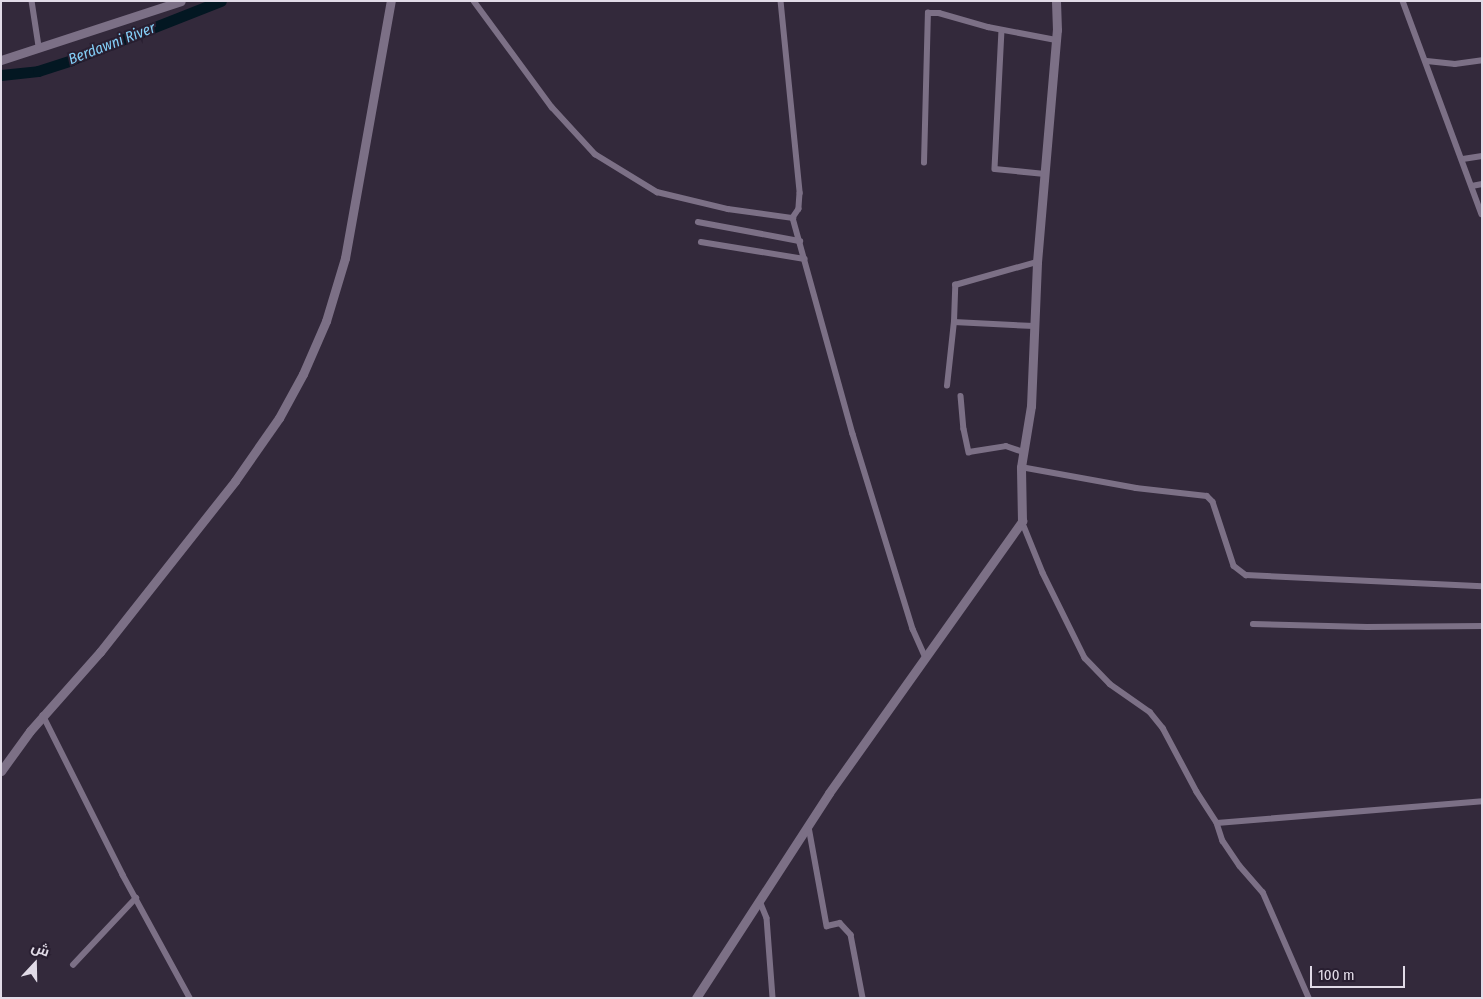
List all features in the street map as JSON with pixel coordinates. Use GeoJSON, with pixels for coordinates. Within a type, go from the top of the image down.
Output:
{"type":"FeatureCollection","features":[{"type":"Feature","properties":{"kind":"street"},"geometry":{"type":"LineString","coordinates":[[32,1],[40,46]]}},
{"type":"Feature","properties":{"kind":"street"},"geometry":{"type":"LineString","coordinates":[[1,60],[181,1]]}},
{"type":"Feature","properties":{"kind":"street"},"geometry":{"type":"LineString","coordinates":[[1,771],[44,715],[106,644],[235,481],[279,418],[303,374],[326,321],[345,258],[390,1]]}},
{"type":"Feature","properties":{"kind":"street"},"geometry":{"type":"LineString","coordinates":[[474,1],[552,107],[595,154],[657,192],[728,209],[793,218]]}},
{"type":"Feature","properties":{"kind":"street"},"geometry":{"type":"LineString","coordinates":[[781,1],[800,193],[799,210],[793,218]]}},
{"type":"Feature","properties":{"kind":"street"},"geometry":{"type":"LineString","coordinates":[[1056,1],[1056,40],[1037,262],[1031,406],[1021,467],[1022,520],[1043,573],[1085,658],[1110,684],[1143,706],[1156,719],[1217,823],[1223,841],[1235,859],[1263,892],[1309,998]]}},
{"type":"Feature","properties":{"kind":"street"},"geometry":{"type":"LineString","coordinates":[[1403,1],[1482,214]]}},
{"type":"Feature","properties":{"kind":"street"},"geometry":{"type":"LineString","coordinates":[[924,163],[928,13],[939,13],[1002,30],[1056,40]]}},
{"type":"Feature","properties":{"kind":"street"},"geometry":{"type":"LineString","coordinates":[[1002,30],[995,169],[1045,174]]}},
{"type":"Feature","properties":{"kind":"street"},"geometry":{"type":"LineString","coordinates":[[1427,62],[1454,64],[1482,60]]}},
{"type":"Feature","properties":{"kind":"street"},"geometry":{"type":"LineString","coordinates":[[1463,159],[1482,156]]}},
{"type":"Feature","properties":{"kind":"street"},"geometry":{"type":"LineString","coordinates":[[1472,186],[1482,184]]}},
{"type":"Feature","properties":{"kind":"street"},"geometry":{"type":"LineString","coordinates":[[793,218],[853,434],[913,630],[926,658]]}},
{"type":"Feature","properties":{"kind":"street"},"geometry":{"type":"LineString","coordinates":[[698,222],[800,241]]}},
{"type":"Feature","properties":{"kind":"street"},"geometry":{"type":"LineString","coordinates":[[701,242],[805,259]]}},
{"type":"Feature","properties":{"kind":"street"},"geometry":{"type":"LineString","coordinates":[[947,386],[954,322],[955,284],[1037,262]]}},
{"type":"Feature","properties":{"kind":"street"},"geometry":{"type":"LineString","coordinates":[[954,322],[1034,326]]}},
{"type":"Feature","properties":{"kind":"street"},"geometry":{"type":"LineString","coordinates":[[961,396],[964,429],[969,452],[1006,446],[1024,452]]}},
{"type":"Feature","properties":{"kind":"street"},"geometry":{"type":"LineString","coordinates":[[1021,467],[1136,488],[1207,496],[1213,502],[1234,566],[1246,575],[1482,586]]}},
{"type":"Feature","properties":{"kind":"street"},"geometry":{"type":"LineString","coordinates":[[696,998],[809,827],[829,793],[1022,520]]}},
{"type":"Feature","properties":{"kind":"street"},"geometry":{"type":"LineString","coordinates":[[1253,624],[1367,627],[1482,626]]}},
{"type":"Feature","properties":{"kind":"street"},"geometry":{"type":"LineString","coordinates":[[44,715],[136,898],[190,998]]}},
{"type":"Feature","properties":{"kind":"street"},"geometry":{"type":"LineString","coordinates":[[1217,823],[1482,802]]}},
{"type":"Feature","properties":{"kind":"street"},"geometry":{"type":"LineString","coordinates":[[809,827],[827,926],[840,923],[851,935],[863,998]]}},
{"type":"Feature","properties":{"kind":"street"},"geometry":{"type":"LineString","coordinates":[[73,965],[136,898]]}},
{"type":"Feature","properties":{"kind":"street"},"geometry":{"type":"LineString","coordinates":[[760,901],[767,918],[773,998]]}},
{"type":"Feature","properties":{"kind":"waterway","name":"Berdawni River"},"geometry":{"type":"LineString","coordinates":[[1,75],[38,71],[71,60],[221,1]]}}]}
